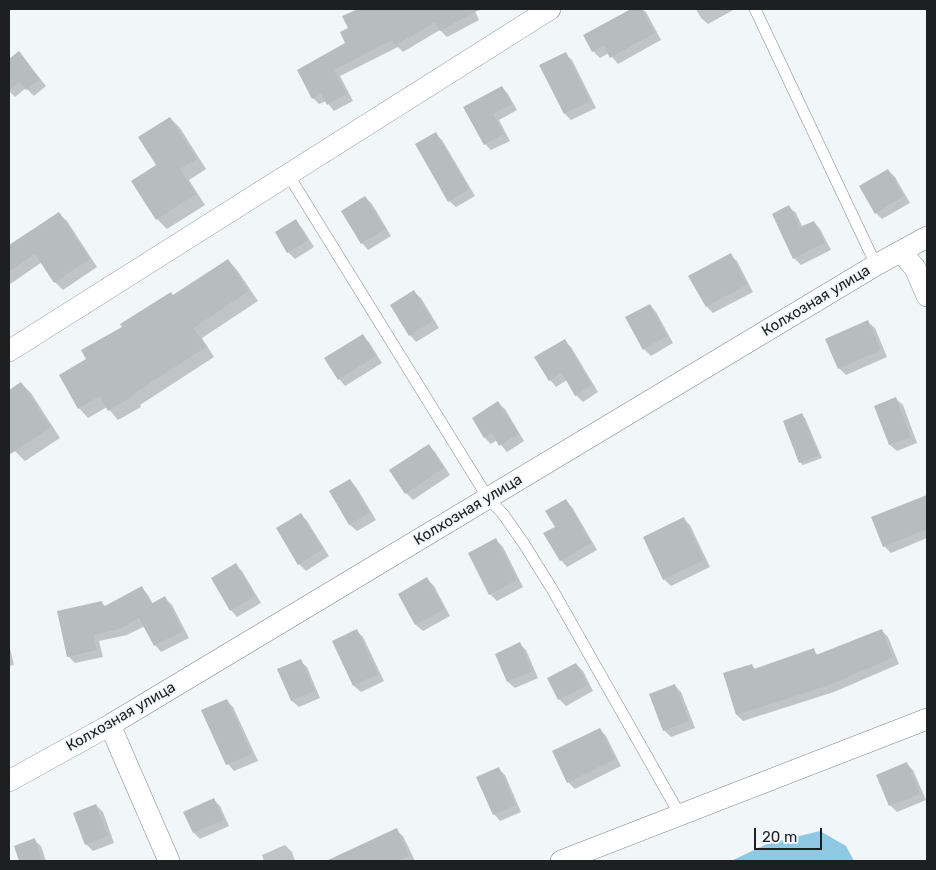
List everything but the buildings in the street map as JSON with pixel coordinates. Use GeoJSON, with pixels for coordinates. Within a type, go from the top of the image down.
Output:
{"type":"FeatureCollection","features":[{"type":"Feature","properties":{"kind":"street"},"geometry":{"type":"LineString","coordinates":[[9,351],[289,176],[550,9]]}},
{"type":"Feature","properties":{"kind":"street","name":"Колхозная улица"},"geometry":{"type":"LineString","coordinates":[[9,781],[110,725],[876,265],[927,237]]}},
{"type":"Feature","properties":{"kind":"street"},"geometry":{"type":"LineString","coordinates":[[901,252],[915,268],[927,296]]}},
{"type":"Feature","properties":{"kind":"street"},"geometry":{"type":"LineString","coordinates":[[561,861],[927,719]]}},
{"type":"Feature","properties":{"kind":"street"},"geometry":{"type":"LineString","coordinates":[[110,725],[169,861]]}},
{"type":"Feature","properties":{"kind":"lane"},"geometry":{"type":"LineString","coordinates":[[754,9],[876,265]]}},
{"type":"Feature","properties":{"kind":"lane"},"geometry":{"type":"LineString","coordinates":[[289,176],[488,498],[503,514],[552,589],[680,815]]}},
{"type":"Feature","properties":{"kind":"shaded area"},"geometry":{"type":"Polygon","coordinates":[[[820,831],[846,846],[854,861],[731,861],[767,844],[820,831]]]}}]}
